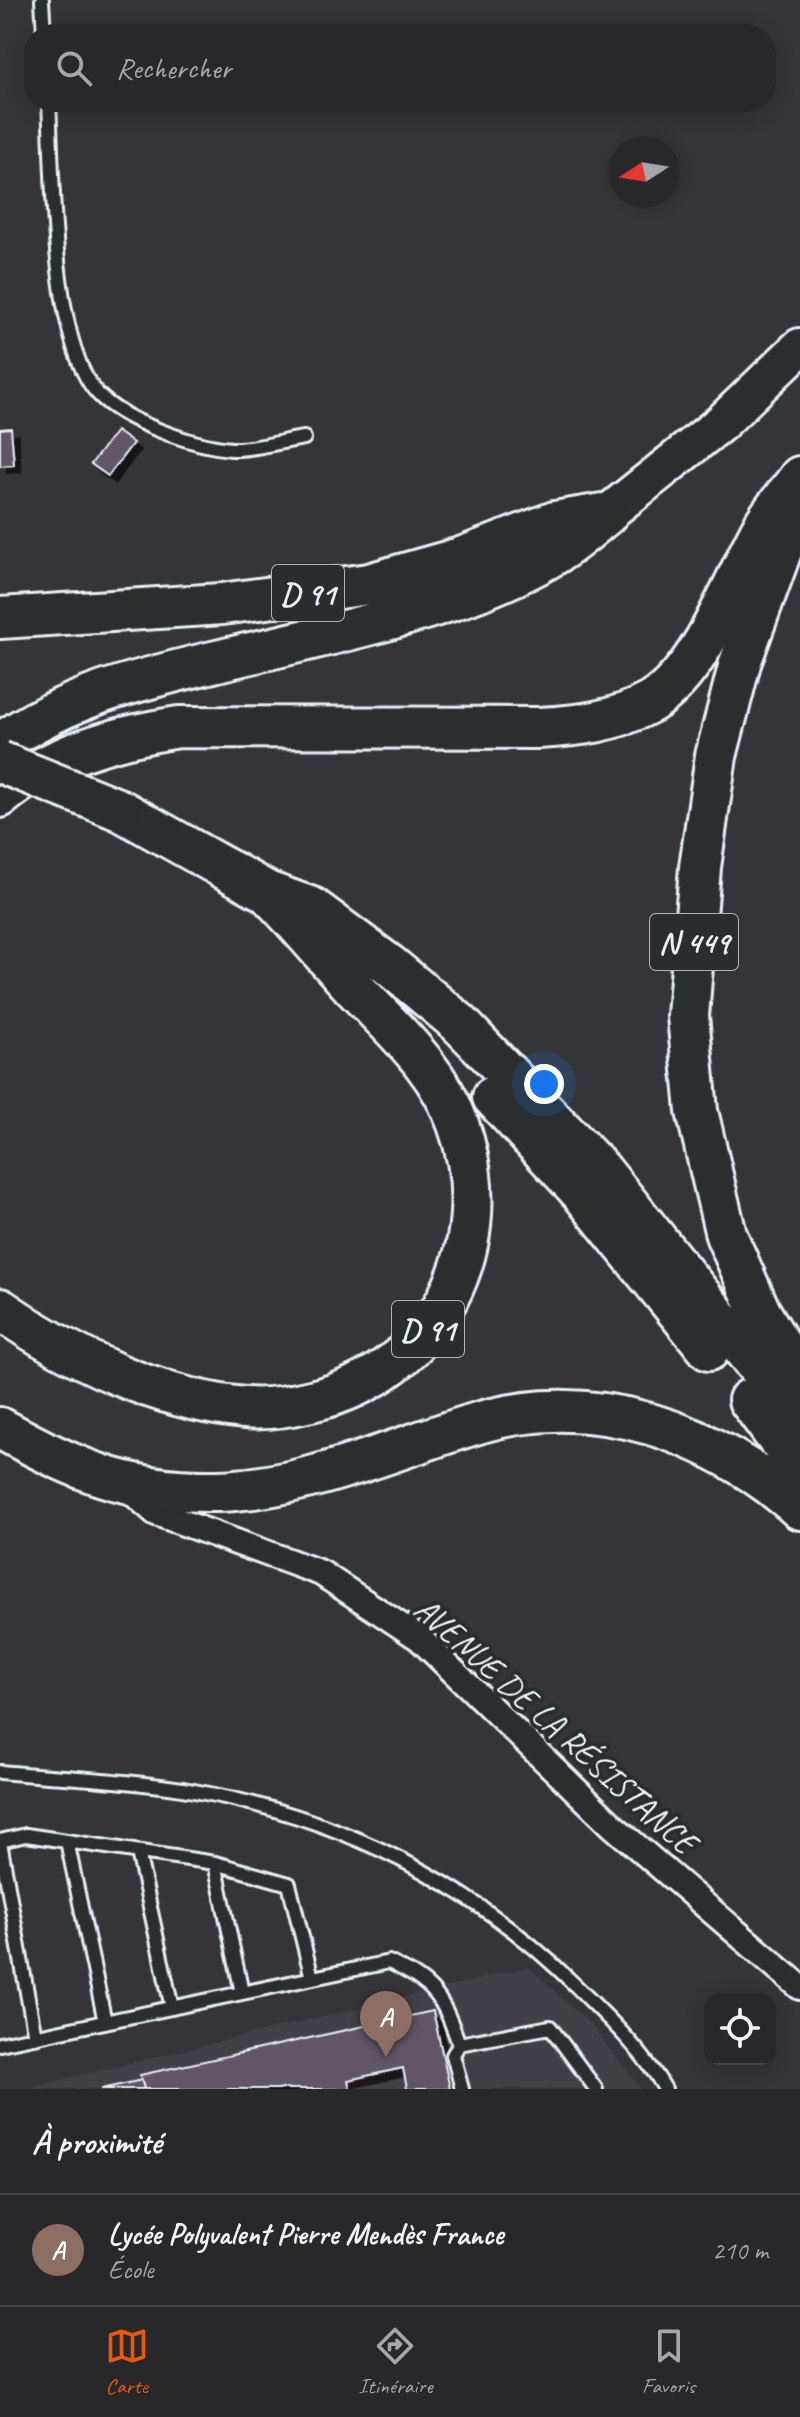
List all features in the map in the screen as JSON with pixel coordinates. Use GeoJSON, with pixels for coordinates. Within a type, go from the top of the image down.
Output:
{"type":"FeatureCollection","features":[{"type":"Feature","properties":{"kind":"main road","name":"D 91"},"geometry":{"type":"LineString","coordinates":[[0,618],[222,604],[369,584],[461,558],[555,522],[607,514],[721,423],[800,347]]}},
{"type":"Feature","properties":{"kind":"main road"},"geometry":{"type":"LineString","coordinates":[[0,797],[16,783],[74,753],[128,735],[179,727],[538,728],[588,725],[628,713],[654,700],[684,671],[765,524],[800,477]]}},
{"type":"Feature","properties":{"kind":"main road","name":"N 449"},"geometry":{"type":"LineString","coordinates":[[800,499],[740,663],[716,756],[700,867],[688,1016],[697,1111],[726,1235],[760,1312],[800,1378]]}},
{"type":"Feature","properties":{"kind":"main road"},"geometry":{"type":"LineString","coordinates":[[0,744],[66,706],[123,683],[401,615],[510,577],[565,548],[607,514]]}},
{"type":"Feature","properties":{"kind":"main road","name":"D 91"},"geometry":{"type":"LineString","coordinates":[[0,762],[120,810],[306,916],[357,991],[403,1034],[434,1074],[458,1121],[472,1169],[473,1209],[467,1249],[453,1293],[429,1328],[397,1359],[365,1383],[331,1397],[284,1407],[247,1409],[195,1400],[144,1384],[35,1333],[0,1309]]}},
{"type":"Feature","properties":{"kind":"main road"},"geometry":{"type":"LineString","coordinates":[[306,916],[459,1023],[601,1170],[800,1420]]}},
{"type":"Feature","properties":{"kind":"main road"},"geometry":{"type":"LineString","coordinates":[[306,916],[439,1039],[580,1191],[776,1433],[800,1469]]}},
{"type":"Feature","properties":{"kind":"main road"},"geometry":{"type":"LineString","coordinates":[[0,1428],[69,1465],[120,1482],[161,1489],[220,1491],[313,1478],[380,1459],[482,1422],[550,1409],[628,1416],[707,1445],[766,1478],[800,1509]]}},
{"type":"Feature","properties":{"kind":"street","name":"AVENUE DE LA RÉSISTANCE"},"geometry":{"type":"LineString","coordinates":[[120,1482],[156,1513],[321,1573],[419,1638],[613,1826],[800,1987]]}},
{"type":"Feature","properties":{"kind":"lane"},"geometry":{"type":"LineString","coordinates":[[42,0],[43,24]]}},
{"type":"Feature","properties":{"kind":"lane"},"geometry":{"type":"LineString","coordinates":[[50,112],[61,278],[73,349],[97,394],[143,427],[232,449],[304,438]]}},
{"type":"Feature","properties":{"kind":"lane"},"geometry":{"type":"LineString","coordinates":[[0,1772],[192,1791],[280,1810],[349,1835],[407,1862],[480,1904],[542,1952],[605,2015],[665,2089]]}},
{"type":"Feature","properties":{"kind":"lane"},"geometry":{"type":"LineString","coordinates":[[35,2037],[0,1842],[26,1835],[215,1863],[289,1884],[312,1978]]}},
{"type":"Feature","properties":{"kind":"lane"},"geometry":{"type":"LineString","coordinates":[[67,1841],[105,2022]]}},
{"type":"Feature","properties":{"kind":"lane"},"geometry":{"type":"LineString","coordinates":[[138,1852],[172,2008]]}},
{"type":"Feature","properties":{"kind":"lane"},"geometry":{"type":"LineString","coordinates":[[215,1863],[242,1993]]}},
{"type":"Feature","properties":{"kind":"lane"},"geometry":{"type":"LineString","coordinates":[[0,2044],[389,1962],[424,1979],[447,2009],[459,2044],[453,2055],[462,2089]]}},
{"type":"Feature","properties":{"kind":"lane"},"geometry":{"type":"LineString","coordinates":[[459,2044],[550,2027],[596,2089]]}},
{"type":"Feature","properties":{"kind":"shaded area"},"geometry":{"type":"Polygon","coordinates":[[[529,1967],[591,2025],[641,2089],[24,2089],[529,1967]]]}},
{"type":"Feature","properties":{"kind":"building"},"geometry":{"type":"Polygon","coordinates":[[[11,428],[14,465],[0,466],[0,429],[11,428]]]}},
{"type":"Feature","properties":{"kind":"building"},"geometry":{"type":"Polygon","coordinates":[[[116,431],[133,443],[108,476],[91,464],[116,431]]]}},
{"type":"Feature","properties":{"kind":"building"},"geometry":{"type":"Polygon","coordinates":[[[433,2011],[450,2089],[407,2089],[403,2068],[348,2080],[350,2089],[144,2089],[140,2075],[433,2011]]]}},
{"type":"Feature","properties":{"kind":"building"},"geometry":{"type":"Polygon","coordinates":[[[142,2080],[144,2089],[101,2089],[142,2080]]]}},
{"type":"Feature","properties":{"kind":"place","name":"Lycée Polyvalent Pierre Mendès France"},"geometry":{"type":"Point","coordinates":[386,2057]}}]}
